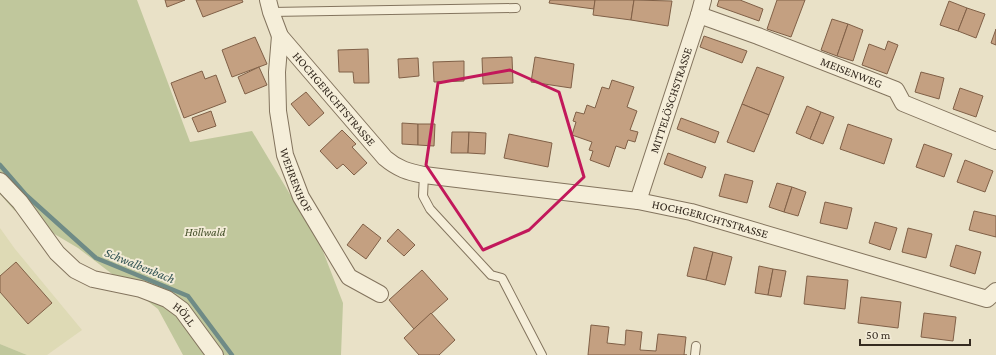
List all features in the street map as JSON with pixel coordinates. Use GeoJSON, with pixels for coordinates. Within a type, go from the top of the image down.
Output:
{"type":"FeatureCollection","features":[{"type":"Feature","properties":{"kind":"street","name":"HOCHGERICHTSTRASSE"},"geometry":{"type":"LineString","coordinates":[[269,6],[280,36],[385,158],[396,167],[424,176],[638,201],[691,212],[992,295]]}},
{"type":"Feature","properties":{"kind":"street","name":"MEISENWEG"},"geometry":{"type":"LineString","coordinates":[[701,8],[758,36],[896,90],[903,103],[996,141]]}},
{"type":"Feature","properties":{"kind":"street","name":"MITTELÖSCHSTRASSE"},"geometry":{"type":"LineString","coordinates":[[638,201],[701,8]]}},
{"type":"Feature","properties":{"kind":"street","name":"WEHRENHOF"},"geometry":{"type":"LineString","coordinates":[[280,36],[277,72],[278,111],[285,155],[300,197],[349,277],[380,294]]}},
{"type":"Feature","properties":{"kind":"street","name":"HÖLL"},"geometry":{"type":"LineString","coordinates":[[0,181],[20,202],[57,252],[75,270],[93,279],[141,289],[166,299],[182,310],[215,355]]}},
{"type":"Feature","properties":{"kind":"lane"},"geometry":{"type":"LineString","coordinates":[[269,6],[516,8]]}},
{"type":"Feature","properties":{"kind":"lane"},"geometry":{"type":"LineString","coordinates":[[424,176],[423,196],[430,209],[492,274],[502,278],[542,355]]}},
{"type":"Feature","properties":{"kind":"lane"},"geometry":{"type":"LineString","coordinates":[[695,355],[696,346]]}},
{"type":"Feature","properties":{"kind":"highlighted area"},"geometry":{"type":"Polygon","coordinates":[[[510,70],[559,92],[584,177],[529,230],[483,250],[426,165],[438,83],[510,70]]]}},
{"type":"Feature","properties":{"kind":"shaded area"},"geometry":{"type":"Polygon","coordinates":[[[0,228],[15,249],[82,330],[47,355],[27,355],[0,344],[0,228]]]}},
{"type":"Feature","properties":{"kind":"green space","name":"Höllwald"},"geometry":{"type":"Polygon","coordinates":[[[0,0],[137,0],[190,142],[252,131],[321,246],[343,303],[341,355],[183,355],[158,309],[78,248],[14,210],[0,194],[0,0]]]}},
{"type":"Feature","properties":{"kind":"green space"},"geometry":{"type":"Polygon","coordinates":[[[0,344],[27,355],[0,355],[0,344]]]}},
{"type":"Feature","properties":{"kind":"building"},"geometry":{"type":"Polygon","coordinates":[[[165,0],[185,0],[167,7],[165,0]]]}},
{"type":"Feature","properties":{"kind":"building"},"geometry":{"type":"Polygon","coordinates":[[[196,0],[242,0],[243,2],[203,17],[196,0]]]}},
{"type":"Feature","properties":{"kind":"building"},"geometry":{"type":"Polygon","coordinates":[[[550,0],[595,0],[594,9],[549,3],[550,0]]]}},
{"type":"Feature","properties":{"kind":"building"},"geometry":{"type":"Polygon","coordinates":[[[595,0],[634,0],[631,20],[593,15],[595,0]]]}},
{"type":"Feature","properties":{"kind":"building"},"geometry":{"type":"Polygon","coordinates":[[[634,0],[672,1],[668,26],[631,20],[634,0]]]}},
{"type":"Feature","properties":{"kind":"building"},"geometry":{"type":"Polygon","coordinates":[[[719,0],[740,0],[763,9],[759,21],[717,6],[719,0]]]}},
{"type":"Feature","properties":{"kind":"building"},"geometry":{"type":"Polygon","coordinates":[[[777,0],[805,0],[791,37],[767,29],[777,0]]]}},
{"type":"Feature","properties":{"kind":"building"},"geometry":{"type":"Polygon","coordinates":[[[949,1],[967,8],[958,31],[940,25],[949,1]]]}},
{"type":"Feature","properties":{"kind":"building"},"geometry":{"type":"Polygon","coordinates":[[[967,8],[985,14],[976,38],[958,31],[967,8]]]}},
{"type":"Feature","properties":{"kind":"building"},"geometry":{"type":"Polygon","coordinates":[[[832,19],[848,24],[837,56],[821,50],[832,19]]]}},
{"type":"Feature","properties":{"kind":"building"},"geometry":{"type":"Polygon","coordinates":[[[848,24],[863,30],[853,61],[837,56],[848,24]]]}},
{"type":"Feature","properties":{"kind":"building"},"geometry":{"type":"Polygon","coordinates":[[[996,29],[996,45],[991,43],[996,29]]]}},
{"type":"Feature","properties":{"kind":"building"},"geometry":{"type":"Polygon","coordinates":[[[704,36],[747,51],[742,63],[700,47],[704,36]]]}},
{"type":"Feature","properties":{"kind":"building"},"geometry":{"type":"Polygon","coordinates":[[[255,37],[267,64],[232,77],[222,50],[255,37]]]}},
{"type":"Feature","properties":{"kind":"building"},"geometry":{"type":"Polygon","coordinates":[[[888,41],[898,45],[887,74],[862,65],[869,44],[885,50],[888,41]]]}},
{"type":"Feature","properties":{"kind":"building"},"geometry":{"type":"Polygon","coordinates":[[[368,49],[369,83],[354,83],[353,72],[339,72],[338,50],[368,49]]]}},
{"type":"Feature","properties":{"kind":"building"},"geometry":{"type":"Polygon","coordinates":[[[512,57],[513,83],[483,84],[482,58],[512,57]]]}},
{"type":"Feature","properties":{"kind":"building"},"geometry":{"type":"Polygon","coordinates":[[[535,57],[574,64],[571,88],[531,82],[535,57]]]}},
{"type":"Feature","properties":{"kind":"building"},"geometry":{"type":"Polygon","coordinates":[[[418,58],[419,76],[399,78],[398,59],[418,58]]]}},
{"type":"Feature","properties":{"kind":"building"},"geometry":{"type":"Polygon","coordinates":[[[464,61],[464,81],[434,82],[433,62],[464,61]]]}},
{"type":"Feature","properties":{"kind":"building"},"geometry":{"type":"Polygon","coordinates":[[[259,67],[267,85],[245,94],[238,77],[259,67]]]}},
{"type":"Feature","properties":{"kind":"building"},"geometry":{"type":"Polygon","coordinates":[[[757,67],[784,77],[769,115],[742,104],[757,67]]]}},
{"type":"Feature","properties":{"kind":"building"},"geometry":{"type":"Polygon","coordinates":[[[202,71],[205,79],[216,75],[226,102],[184,118],[171,83],[202,71]]]}},
{"type":"Feature","properties":{"kind":"building"},"geometry":{"type":"Polygon","coordinates":[[[921,72],[944,78],[939,99],[915,92],[921,72]]]}},
{"type":"Feature","properties":{"kind":"building"},"geometry":{"type":"Polygon","coordinates":[[[612,80],[634,87],[627,107],[637,111],[630,130],[638,132],[635,142],[628,140],[625,149],[616,146],[609,167],[590,160],[593,151],[589,150],[592,142],[572,135],[576,122],[573,121],[576,112],[584,114],[587,105],[595,108],[602,87],[609,89],[612,80]]]}},
{"type":"Feature","properties":{"kind":"building"},"geometry":{"type":"Polygon","coordinates":[[[960,88],[983,96],[976,117],[953,109],[960,88]]]}},
{"type":"Feature","properties":{"kind":"building"},"geometry":{"type":"Polygon","coordinates":[[[306,92],[324,113],[309,126],[291,104],[306,92]]]}},
{"type":"Feature","properties":{"kind":"building"},"geometry":{"type":"Polygon","coordinates":[[[742,104],[769,115],[754,152],[727,142],[742,104]]]}},
{"type":"Feature","properties":{"kind":"building"},"geometry":{"type":"Polygon","coordinates":[[[807,106],[821,112],[810,139],[796,133],[807,106]]]}},
{"type":"Feature","properties":{"kind":"building"},"geometry":{"type":"Polygon","coordinates":[[[211,111],[216,126],[198,132],[192,118],[211,111]]]}},
{"type":"Feature","properties":{"kind":"building"},"geometry":{"type":"Polygon","coordinates":[[[821,112],[834,117],[823,144],[810,139],[821,112]]]}},
{"type":"Feature","properties":{"kind":"building"},"geometry":{"type":"Polygon","coordinates":[[[681,118],[719,132],[715,143],[677,129],[681,118]]]}},
{"type":"Feature","properties":{"kind":"building"},"geometry":{"type":"Polygon","coordinates":[[[402,123],[418,124],[418,145],[402,144],[402,123]]]}},
{"type":"Feature","properties":{"kind":"building"},"geometry":{"type":"Polygon","coordinates":[[[418,124],[435,124],[434,146],[418,145],[418,124]]]}},
{"type":"Feature","properties":{"kind":"building"},"geometry":{"type":"Polygon","coordinates":[[[848,124],[892,139],[884,164],[840,149],[848,124]]]}},
{"type":"Feature","properties":{"kind":"building"},"geometry":{"type":"Polygon","coordinates":[[[342,130],[356,144],[352,147],[367,163],[354,175],[343,164],[337,169],[320,151],[342,130]]]}},
{"type":"Feature","properties":{"kind":"building"},"geometry":{"type":"Polygon","coordinates":[[[452,132],[469,132],[468,153],[451,153],[452,132]]]}},
{"type":"Feature","properties":{"kind":"building"},"geometry":{"type":"Polygon","coordinates":[[[469,132],[486,133],[485,154],[468,153],[469,132]]]}},
{"type":"Feature","properties":{"kind":"building"},"geometry":{"type":"Polygon","coordinates":[[[509,134],[552,143],[548,167],[504,158],[509,134]]]}},
{"type":"Feature","properties":{"kind":"building"},"geometry":{"type":"Polygon","coordinates":[[[924,144],[952,154],[944,177],[916,167],[924,144]]]}},
{"type":"Feature","properties":{"kind":"building"},"geometry":{"type":"Polygon","coordinates":[[[668,153],[706,167],[702,178],[664,164],[668,153]]]}},
{"type":"Feature","properties":{"kind":"building"},"geometry":{"type":"Polygon","coordinates":[[[965,160],[993,171],[985,192],[957,182],[965,160]]]}},
{"type":"Feature","properties":{"kind":"building"},"geometry":{"type":"Polygon","coordinates":[[[725,174],[753,181],[747,203],[719,196],[725,174]]]}},
{"type":"Feature","properties":{"kind":"building"},"geometry":{"type":"Polygon","coordinates":[[[777,183],[792,187],[784,212],[769,207],[777,183]]]}},
{"type":"Feature","properties":{"kind":"building"},"geometry":{"type":"Polygon","coordinates":[[[792,187],[806,192],[798,216],[784,212],[792,187]]]}},
{"type":"Feature","properties":{"kind":"building"},"geometry":{"type":"Polygon","coordinates":[[[825,202],[852,208],[847,229],[820,223],[825,202]]]}},
{"type":"Feature","properties":{"kind":"building"},"geometry":{"type":"Polygon","coordinates":[[[974,211],[996,216],[996,237],[969,230],[974,211]]]}},
{"type":"Feature","properties":{"kind":"building"},"geometry":{"type":"Polygon","coordinates":[[[875,222],[897,228],[890,250],[869,243],[875,222]]]}},
{"type":"Feature","properties":{"kind":"building"},"geometry":{"type":"Polygon","coordinates":[[[363,224],[381,238],[366,259],[347,245],[363,224]]]}},
{"type":"Feature","properties":{"kind":"building"},"geometry":{"type":"Polygon","coordinates":[[[908,228],[932,234],[926,258],[902,252],[908,228]]]}},
{"type":"Feature","properties":{"kind":"building"},"geometry":{"type":"Polygon","coordinates":[[[398,229],[415,245],[404,256],[387,241],[398,229]]]}},
{"type":"Feature","properties":{"kind":"building"},"geometry":{"type":"Polygon","coordinates":[[[956,245],[981,252],[975,274],[950,266],[956,245]]]}},
{"type":"Feature","properties":{"kind":"building"},"geometry":{"type":"Polygon","coordinates":[[[694,247],[713,252],[706,280],[687,276],[694,247]]]}},
{"type":"Feature","properties":{"kind":"building"},"geometry":{"type":"Polygon","coordinates":[[[713,252],[732,257],[725,285],[706,280],[713,252]]]}},
{"type":"Feature","properties":{"kind":"building"},"geometry":{"type":"Polygon","coordinates":[[[16,262],[52,303],[28,324],[0,292],[0,276],[16,262]]]}},
{"type":"Feature","properties":{"kind":"building"},"geometry":{"type":"Polygon","coordinates":[[[759,266],[773,269],[768,295],[755,293],[759,266]]]}},
{"type":"Feature","properties":{"kind":"building"},"geometry":{"type":"Polygon","coordinates":[[[773,269],[786,271],[781,297],[768,295],[773,269]]]}},
{"type":"Feature","properties":{"kind":"building"},"geometry":{"type":"Polygon","coordinates":[[[422,270],[448,299],[414,329],[389,300],[422,270]]]}},
{"type":"Feature","properties":{"kind":"building"},"geometry":{"type":"Polygon","coordinates":[[[807,276],[848,280],[845,309],[804,304],[807,276]]]}},
{"type":"Feature","properties":{"kind":"building"},"geometry":{"type":"Polygon","coordinates":[[[861,297],[901,302],[898,328],[858,323],[861,297]]]}},
{"type":"Feature","properties":{"kind":"building"},"geometry":{"type":"Polygon","coordinates":[[[431,313],[455,340],[439,355],[419,355],[404,338],[431,313]]]}},
{"type":"Feature","properties":{"kind":"building"},"geometry":{"type":"Polygon","coordinates":[[[924,313],[956,317],[953,341],[921,337],[924,313]]]}},
{"type":"Feature","properties":{"kind":"building"},"geometry":{"type":"Polygon","coordinates":[[[591,325],[609,327],[607,343],[625,345],[626,330],[642,332],[640,350],[656,351],[658,334],[686,337],[684,355],[588,355],[591,325]]]}},
{"type":"Feature","properties":{"kind":"waterway","name":"Schwalbenbach"},"geometry":{"type":"LineString","coordinates":[[0,165],[26,195],[96,258],[188,296],[232,355]]}}]}
